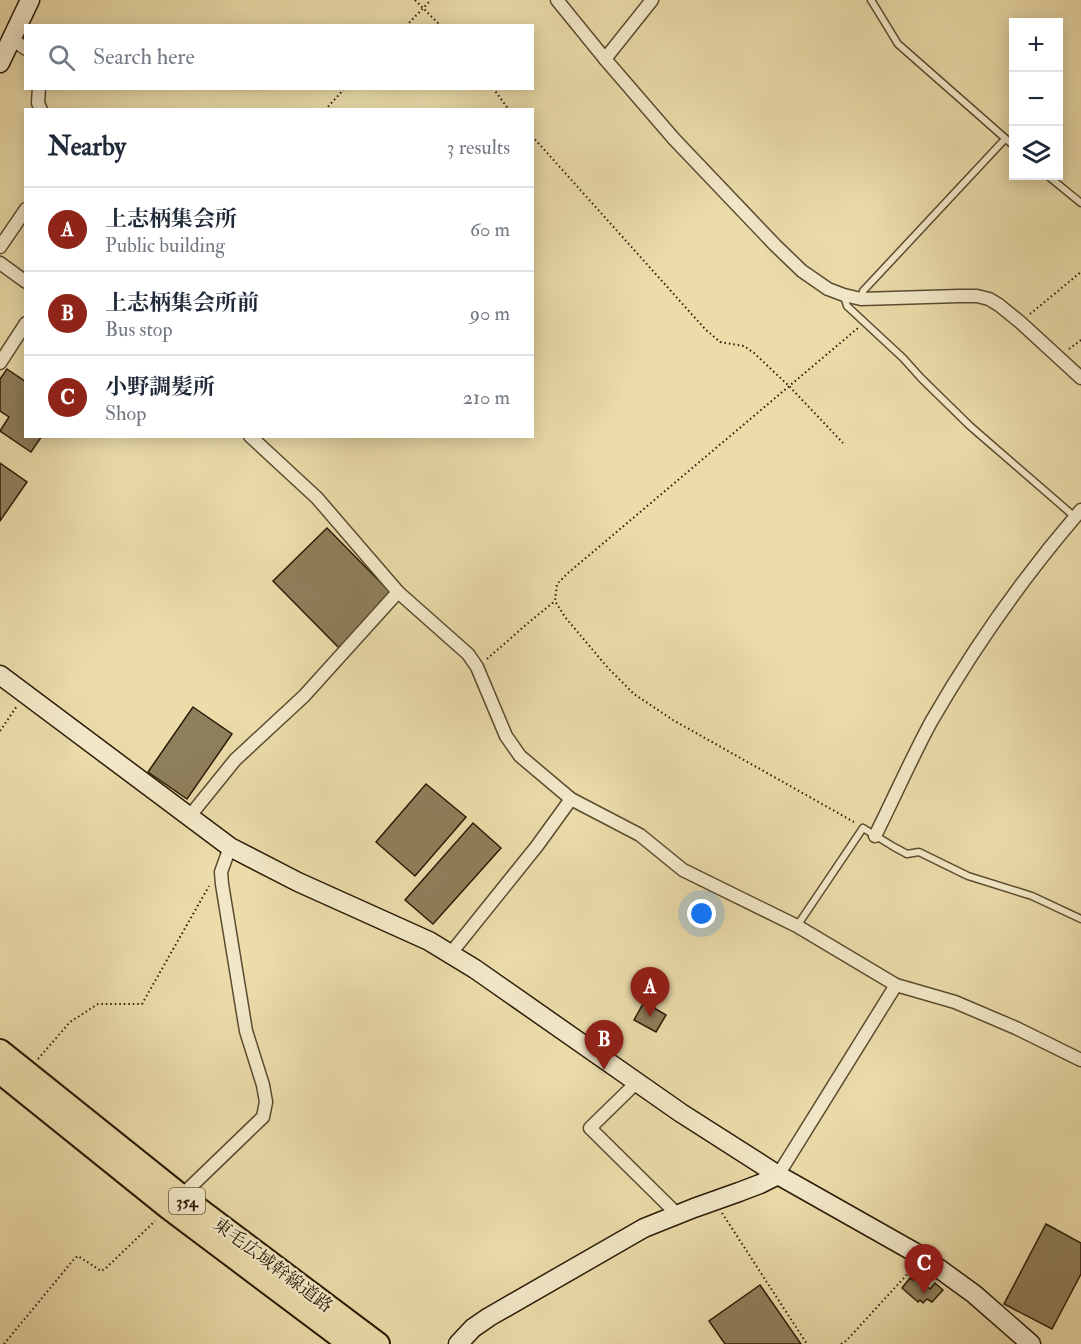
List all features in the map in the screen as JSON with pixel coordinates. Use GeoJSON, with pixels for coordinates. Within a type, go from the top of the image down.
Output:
{"type":"FeatureCollection","features":[{"type":"Feature","properties":{"kind":"highway","name":"東毛広域幹線道路"},"geometry":{"type":"LineString","coordinates":[[0,1051],[175,1202],[350,1344]]}},
{"type":"Feature","properties":{"kind":"highway","name":"東毛広域幹線道路"},"geometry":{"type":"LineString","coordinates":[[0,1071],[175,1202],[378,1344]]}},
{"type":"Feature","properties":{"kind":"street"},"geometry":{"type":"LineString","coordinates":[[0,63],[19,44],[30,0]]}},
{"type":"Feature","properties":{"kind":"street"},"geometry":{"type":"LineString","coordinates":[[557,0],[674,140],[802,271],[828,289],[861,298],[977,296],[989,299],[1020,322],[1081,378]]}},
{"type":"Feature","properties":{"kind":"street"},"geometry":{"type":"LineString","coordinates":[[605,59],[652,0]]}},
{"type":"Feature","properties":{"kind":"street"},"geometry":{"type":"LineString","coordinates":[[39,90],[40,108]]}},
{"type":"Feature","properties":{"kind":"street"},"geometry":{"type":"LineString","coordinates":[[0,247],[24,212]]}},
{"type":"Feature","properties":{"kind":"street"},"geometry":{"type":"LineString","coordinates":[[0,263],[24,281]]}},
{"type":"Feature","properties":{"kind":"street"},"geometry":{"type":"LineString","coordinates":[[0,363],[24,326]]}},
{"type":"Feature","properties":{"kind":"street"},"geometry":{"type":"LineString","coordinates":[[252,438],[316,498],[398,592],[468,654],[477,667],[506,736],[520,756],[571,799],[640,835],[683,870],[797,926],[897,985],[955,1002],[1016,1028],[1081,1060]]}},
{"type":"Feature","properties":{"kind":"street"},"geometry":{"type":"LineString","coordinates":[[875,836],[931,723],[972,655],[1021,583],[1078,514]]}},
{"type":"Feature","properties":{"kind":"street"},"geometry":{"type":"LineString","coordinates":[[189,817],[235,760],[304,696],[398,592]]}},
{"type":"Feature","properties":{"kind":"street"},"geometry":{"type":"LineString","coordinates":[[0,675],[230,847],[298,882],[451,953],[691,1120],[778,1174],[923,1257],[974,1294],[1031,1344]]}},
{"type":"Feature","properties":{"kind":"street"},"geometry":{"type":"LineString","coordinates":[[451,953],[537,846],[571,799]]}},
{"type":"Feature","properties":{"kind":"street"},"geometry":{"type":"LineString","coordinates":[[175,1202],[263,1117],[266,1102],[246,1031],[220,872],[230,847]]}},
{"type":"Feature","properties":{"kind":"street"},"geometry":{"type":"LineString","coordinates":[[458,1344],[473,1328],[644,1228],[760,1184],[778,1174],[897,985]]}},
{"type":"Feature","properties":{"kind":"street"},"geometry":{"type":"LineString","coordinates":[[636,1083],[590,1128],[676,1214]]}},
{"type":"Feature","properties":{"kind":"lane"},"geometry":{"type":"LineString","coordinates":[[871,0],[898,44],[1009,142]]}},
{"type":"Feature","properties":{"kind":"lane"},"geometry":{"type":"LineString","coordinates":[[861,298],[863,291],[1005,139]]}},
{"type":"Feature","properties":{"kind":"lane"},"geometry":{"type":"LineString","coordinates":[[1053,180],[1081,203]]}},
{"type":"Feature","properties":{"kind":"lane"},"geometry":{"type":"LineString","coordinates":[[844,295],[847,306],[903,358],[970,426],[1078,514]]}},
{"type":"Feature","properties":{"kind":"lane"},"geometry":{"type":"LineString","coordinates":[[797,926],[862,828],[907,854],[919,852],[968,876],[1032,896],[1081,919]]}},
{"type":"Feature","properties":{"kind":"path"},"geometry":{"type":"LineString","coordinates":[[415,0],[439,24]]}},
{"type":"Feature","properties":{"kind":"path"},"geometry":{"type":"LineString","coordinates":[[408,24],[431,0]]}},
{"type":"Feature","properties":{"kind":"path"},"geometry":{"type":"LineString","coordinates":[[327,108],[343,90]]}},
{"type":"Feature","properties":{"kind":"path"},"geometry":{"type":"LineString","coordinates":[[494,90],[508,108]]}},
{"type":"Feature","properties":{"kind":"path"},"geometry":{"type":"LineString","coordinates":[[534,138],[705,328],[720,342],[744,346],[754,353],[843,443]]}},
{"type":"Feature","properties":{"kind":"path"},"geometry":{"type":"LineString","coordinates":[[1020,322],[1081,272]]}},
{"type":"Feature","properties":{"kind":"path"},"geometry":{"type":"LineString","coordinates":[[862,828],[673,720],[634,694],[579,634],[555,601],[557,584],[562,579],[864,322]]}},
{"type":"Feature","properties":{"kind":"path"},"geometry":{"type":"LineString","coordinates":[[477,667],[555,601]]}},
{"type":"Feature","properties":{"kind":"path"},"geometry":{"type":"LineString","coordinates":[[0,731],[26,694]]}},
{"type":"Feature","properties":{"kind":"path"},"geometry":{"type":"LineString","coordinates":[[26,1072],[70,1022],[98,1004],[142,1004],[210,883],[220,872]]}},
{"type":"Feature","properties":{"kind":"path"},"geometry":{"type":"LineString","coordinates":[[714,1201],[807,1344]]}},
{"type":"Feature","properties":{"kind":"path"},"geometry":{"type":"LineString","coordinates":[[4,1344],[75,1258],[78,1256],[101,1271],[175,1202]]}},
{"type":"Feature","properties":{"kind":"path"},"geometry":{"type":"LineString","coordinates":[[841,1344],[923,1257]]}},
{"type":"Feature","properties":{"kind":"building"},"geometry":{"type":"Polygon","coordinates":[[[7,369],[24,381],[24,438],[41,438],[31,452],[0,431],[9,417],[0,411],[0,379],[7,369]]]}},
{"type":"Feature","properties":{"kind":"building"},"geometry":{"type":"Polygon","coordinates":[[[0,463],[27,482],[0,521],[0,463]]]}},
{"type":"Feature","properties":{"kind":"building"},"geometry":{"type":"Polygon","coordinates":[[[327,528],[393,595],[339,648],[273,581],[327,528]]]}},
{"type":"Feature","properties":{"kind":"building"},"geometry":{"type":"Polygon","coordinates":[[[193,707],[232,734],[187,799],[148,772],[193,707]]]}},
{"type":"Feature","properties":{"kind":"building"},"geometry":{"type":"Polygon","coordinates":[[[426,784],[466,817],[415,876],[376,842],[426,784]]]}},
{"type":"Feature","properties":{"kind":"building"},"geometry":{"type":"Polygon","coordinates":[[[473,823],[501,848],[433,924],[405,900],[473,823]]]}},
{"type":"Feature","properties":{"kind":"building"},"geometry":{"type":"Polygon","coordinates":[[[644,1002],[666,1015],[656,1032],[634,1020],[644,1002]]]}},
{"type":"Feature","properties":{"kind":"building"},"geometry":{"type":"Polygon","coordinates":[[[1046,1224],[1081,1243],[1081,1274],[1052,1329],[1004,1304],[1046,1224]]]}},
{"type":"Feature","properties":{"kind":"building"},"geometry":{"type":"Polygon","coordinates":[[[915,1277],[930,1289],[935,1283],[943,1290],[932,1302],[927,1299],[923,1303],[920,1300],[918,1302],[902,1288],[910,1278],[913,1280],[915,1277]]]}},
{"type":"Feature","properties":{"kind":"building"},"geometry":{"type":"Polygon","coordinates":[[[760,1285],[801,1344],[725,1344],[709,1321],[760,1285]]]}},
{"type":"Feature","properties":{"kind":"place","name":"上志柄集会所"},"geometry":{"type":"Point","coordinates":[650,1017]}},
{"type":"Feature","properties":{"kind":"place","name":"上志柄集会所前"},"geometry":{"type":"Point","coordinates":[604,1070]}},
{"type":"Feature","properties":{"kind":"place","name":"小野調髪所"},"geometry":{"type":"Point","coordinates":[924,1294]}}]}
